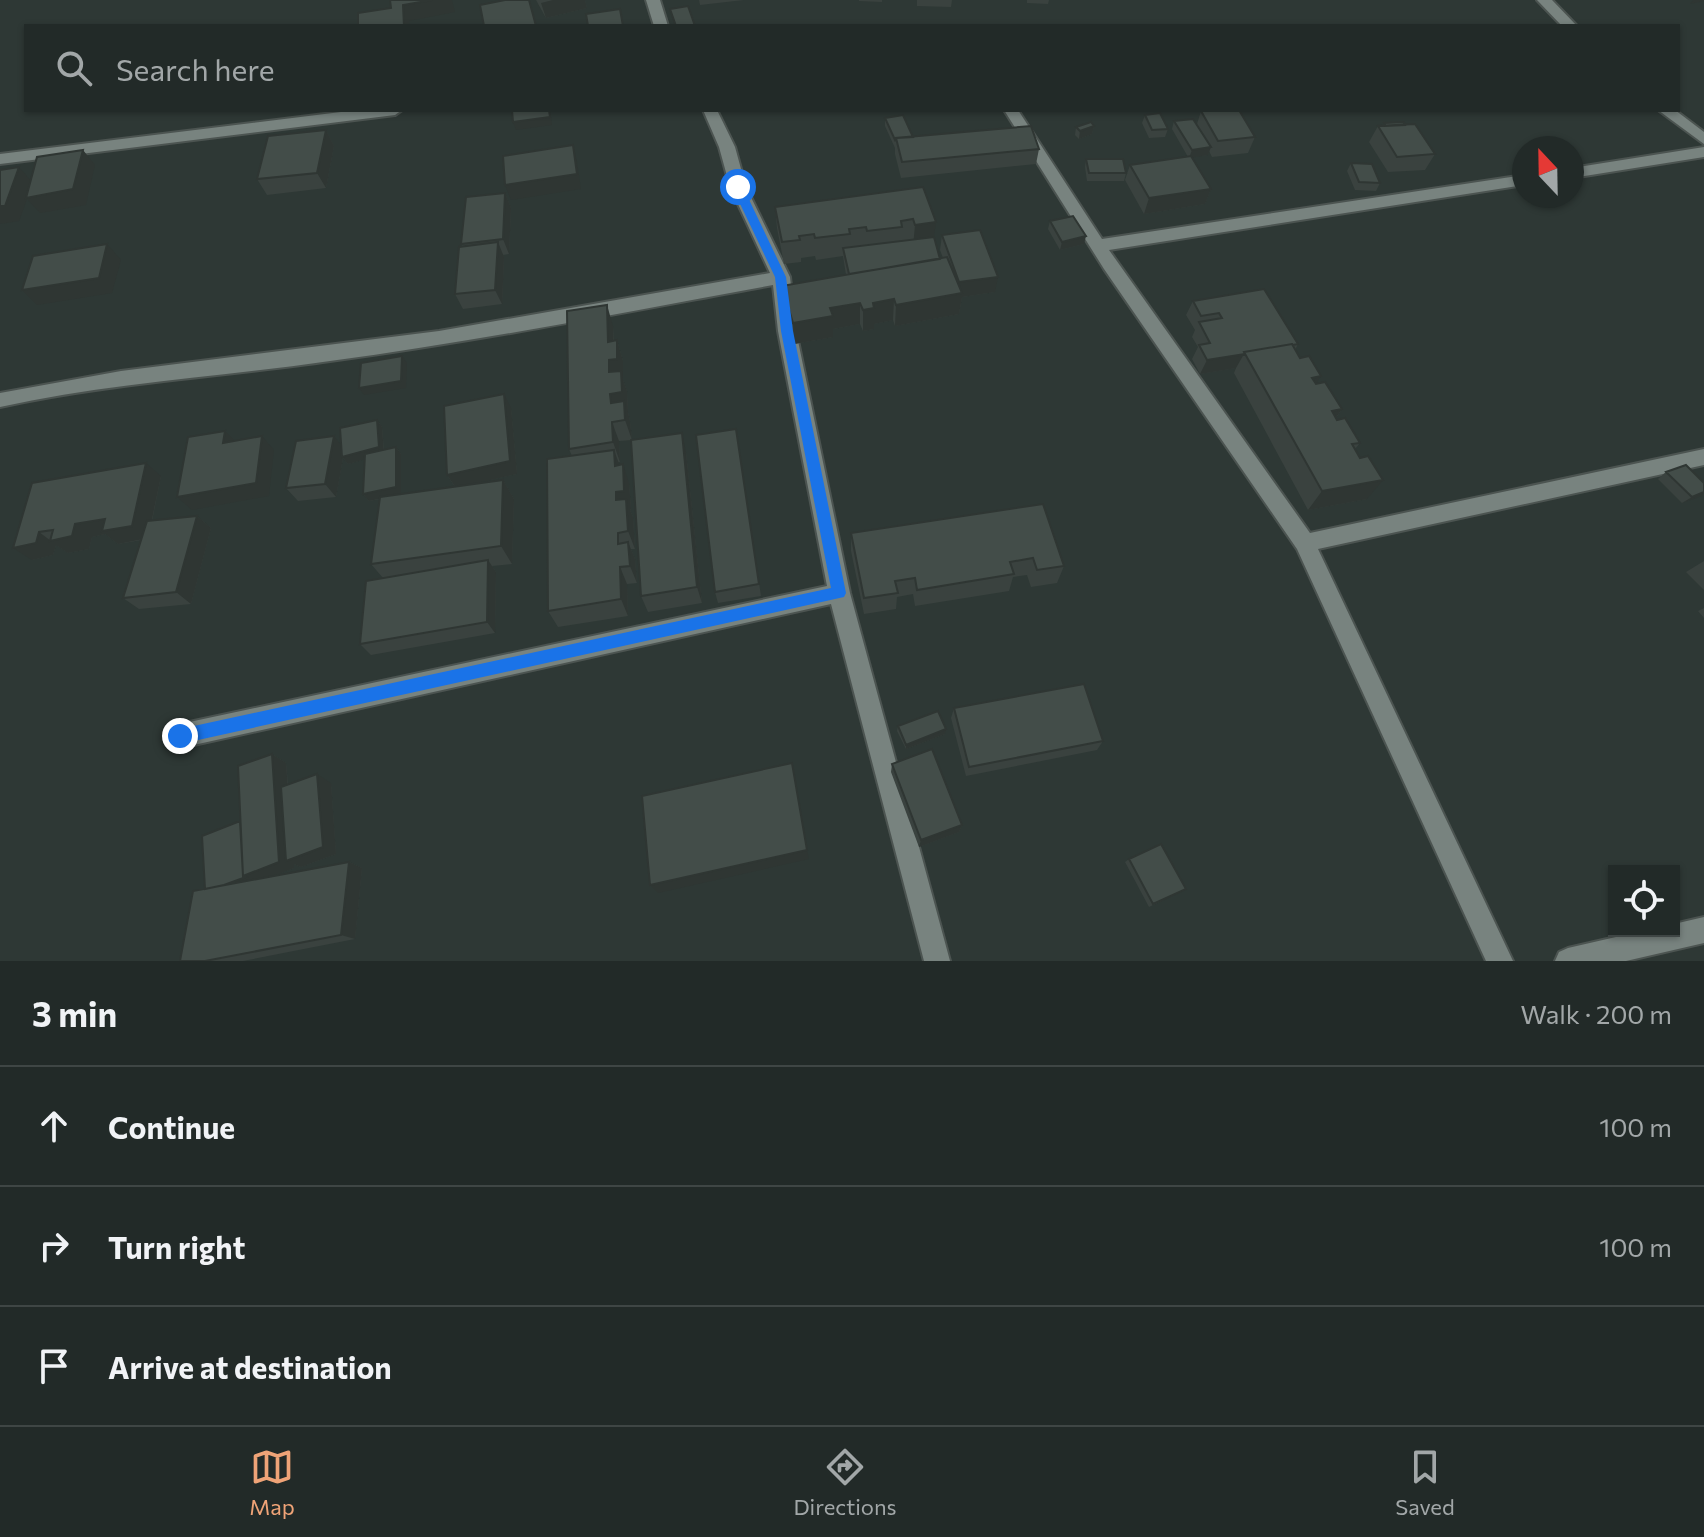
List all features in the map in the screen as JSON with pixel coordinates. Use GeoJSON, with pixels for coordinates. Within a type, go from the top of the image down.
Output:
{"type":"FeatureCollection","features":[{"type":"Feature","properties":{"kind":"street"},"geometry":{"type":"LineString","coordinates":[[653,0],[660,24]]}},
{"type":"Feature","properties":{"kind":"street"},"geometry":{"type":"LineString","coordinates":[[1544,0],[1568,24]]}},
{"type":"Feature","properties":{"kind":"street"},"geometry":{"type":"LineString","coordinates":[[0,159],[379,112]]}},
{"type":"Feature","properties":{"kind":"street"},"geometry":{"type":"LineString","coordinates":[[711,112],[727,147],[738,187],[781,277],[787,331],[839,593],[937,961]]}},
{"type":"Feature","properties":{"kind":"street"},"geometry":{"type":"LineString","coordinates":[[1012,112],[1098,246],[1305,543],[1500,961]]}},
{"type":"Feature","properties":{"kind":"street"},"geometry":{"type":"LineString","coordinates":[[1668,112],[1704,139]]}},
{"type":"Feature","properties":{"kind":"street"},"geometry":{"type":"LineString","coordinates":[[1584,171],[1704,152]]}},
{"type":"Feature","properties":{"kind":"street"},"geometry":{"type":"LineString","coordinates":[[1098,246],[1512,182]]}},
{"type":"Feature","properties":{"kind":"street"},"geometry":{"type":"LineString","coordinates":[[0,400],[126,375],[324,355],[513,327],[781,277]]}},
{"type":"Feature","properties":{"kind":"street"},"geometry":{"type":"LineString","coordinates":[[1305,543],[1704,457]]}},
{"type":"Feature","properties":{"kind":"street"},"geometry":{"type":"LineString","coordinates":[[180,736],[839,593]]}},
{"type":"Feature","properties":{"kind":"street"},"geometry":{"type":"LineString","coordinates":[[1568,961],[1704,930]]}},
{"type":"Feature","properties":{"kind":"building"},"geometry":{"type":"Polygon","coordinates":[[[390,0],[432,0],[403,5],[404,24],[358,24],[358,13],[391,8],[390,0]]]}},
{"type":"Feature","properties":{"kind":"building"},"geometry":{"type":"Polygon","coordinates":[[[505,0],[529,0],[535,24],[484,24],[480,5],[505,0]]]}},
{"type":"Feature","properties":{"kind":"building"},"geometry":{"type":"Polygon","coordinates":[[[688,6],[694,24],[675,24],[670,9],[688,6]]]}},
{"type":"Feature","properties":{"kind":"building"},"geometry":{"type":"Polygon","coordinates":[[[620,9],[623,24],[588,24],[586,14],[620,9]]]}},
{"type":"Feature","properties":{"kind":"building"},"geometry":{"type":"Polygon","coordinates":[[[512,112],[549,112],[550,117],[513,122],[512,112]]]}},
{"type":"Feature","properties":{"kind":"building"},"geometry":{"type":"Polygon","coordinates":[[[1202,112],[1240,112],[1255,137],[1218,141],[1202,112]]]}},
{"type":"Feature","properties":{"kind":"building"},"geometry":{"type":"Polygon","coordinates":[[[1160,113],[1168,129],[1152,130],[1145,115],[1160,113]]]}},
{"type":"Feature","properties":{"kind":"building"},"geometry":{"type":"Polygon","coordinates":[[[903,115],[913,137],[895,140],[885,118],[903,115]]]}},
{"type":"Feature","properties":{"kind":"building"},"geometry":{"type":"Polygon","coordinates":[[[1193,119],[1211,147],[1192,150],[1174,121],[1193,119]]]}},
{"type":"Feature","properties":{"kind":"building"},"geometry":{"type":"Polygon","coordinates":[[[1091,122],[1094,126],[1080,131],[1076,127],[1091,122]]]}},
{"type":"Feature","properties":{"kind":"building"},"geometry":{"type":"Polygon","coordinates":[[[1404,122],[1405,125],[1385,126],[1384,123],[1404,122]]]}},
{"type":"Feature","properties":{"kind":"building"},"geometry":{"type":"Polygon","coordinates":[[[1415,124],[1435,154],[1397,157],[1378,126],[1415,124]]]}},
{"type":"Feature","properties":{"kind":"building"},"geometry":{"type":"Polygon","coordinates":[[[1031,126],[1039,149],[902,162],[896,138],[1031,126]]]}},
{"type":"Feature","properties":{"kind":"building"},"geometry":{"type":"Polygon","coordinates":[[[326,130],[317,173],[257,179],[268,136],[326,130]]]}},
{"type":"Feature","properties":{"kind":"building"},"geometry":{"type":"Polygon","coordinates":[[[573,145],[577,174],[505,185],[503,156],[573,145]]]}},
{"type":"Feature","properties":{"kind":"building"},"geometry":{"type":"Polygon","coordinates":[[[83,150],[73,189],[26,198],[37,157],[83,150]]]}},
{"type":"Feature","properties":{"kind":"building"},"geometry":{"type":"Polygon","coordinates":[[[1191,156],[1211,189],[1149,198],[1130,165],[1191,156]]]}},
{"type":"Feature","properties":{"kind":"building"},"geometry":{"type":"Polygon","coordinates":[[[1086,159],[1123,159],[1126,173],[1089,173],[1086,159]]]}},
{"type":"Feature","properties":{"kind":"building"},"geometry":{"type":"Polygon","coordinates":[[[1351,163],[1372,164],[1380,183],[1359,182],[1351,163]]]}},
{"type":"Feature","properties":{"kind":"building"},"geometry":{"type":"Polygon","coordinates":[[[19,167],[5,206],[0,206],[0,170],[19,167]]]}},
{"type":"Feature","properties":{"kind":"building"},"geometry":{"type":"Polygon","coordinates":[[[923,187],[936,222],[915,225],[913,219],[901,221],[902,227],[867,231],[866,227],[849,229],[850,234],[815,238],[814,234],[799,236],[800,240],[782,242],[775,207],[923,187]]]}},
{"type":"Feature","properties":{"kind":"building"},"geometry":{"type":"Polygon","coordinates":[[[505,193],[503,239],[461,244],[466,197],[505,193]]]}},
{"type":"Feature","properties":{"kind":"building"},"geometry":{"type":"Polygon","coordinates":[[[1073,216],[1086,236],[1062,242],[1050,221],[1073,216]]]}},
{"type":"Feature","properties":{"kind":"building"},"geometry":{"type":"Polygon","coordinates":[[[980,230],[998,277],[959,282],[942,235],[980,230]]]}},
{"type":"Feature","properties":{"kind":"building"},"geometry":{"type":"Polygon","coordinates":[[[934,237],[940,259],[849,274],[843,248],[934,237]]]}},
{"type":"Feature","properties":{"kind":"building"},"geometry":{"type":"Polygon","coordinates":[[[498,242],[495,290],[455,294],[459,247],[498,242]]]}},
{"type":"Feature","properties":{"kind":"building"},"geometry":{"type":"Polygon","coordinates":[[[107,244],[99,278],[22,290],[33,256],[107,244]]]}},
{"type":"Feature","properties":{"kind":"building"},"geometry":{"type":"Polygon","coordinates":[[[947,257],[962,293],[896,305],[894,299],[873,303],[874,308],[863,310],[860,303],[830,308],[833,316],[793,323],[782,286],[947,257]]]}},
{"type":"Feature","properties":{"kind":"building"},"geometry":{"type":"Polygon","coordinates":[[[1264,289],[1298,344],[1207,360],[1199,345],[1210,343],[1199,322],[1222,318],[1219,313],[1201,316],[1193,301],[1264,289]]]}},
{"type":"Feature","properties":{"kind":"building"},"geometry":{"type":"Polygon","coordinates":[[[607,305],[608,342],[617,340],[617,359],[609,360],[609,372],[621,371],[622,392],[610,394],[611,403],[624,401],[625,420],[612,422],[613,442],[569,449],[567,311],[607,305]]]}},
{"type":"Feature","properties":{"kind":"building"},"geometry":{"type":"Polygon","coordinates":[[[1292,344],[1300,358],[1309,356],[1321,376],[1312,378],[1316,384],[1325,382],[1342,409],[1332,411],[1337,420],[1345,418],[1360,443],[1352,444],[1360,458],[1368,456],[1383,480],[1322,491],[1244,352],[1292,344]]]}},
{"type":"Feature","properties":{"kind":"building"},"geometry":{"type":"Polygon","coordinates":[[[402,356],[401,381],[359,388],[361,363],[402,356]]]}},
{"type":"Feature","properties":{"kind":"building"},"geometry":{"type":"Polygon","coordinates":[[[504,394],[510,461],[447,475],[444,406],[504,394]]]}},
{"type":"Feature","properties":{"kind":"building"},"geometry":{"type":"Polygon","coordinates":[[[377,420],[379,447],[342,457],[340,428],[377,420]]]}},
{"type":"Feature","properties":{"kind":"building"},"geometry":{"type":"Polygon","coordinates":[[[736,429],[759,584],[715,592],[696,435],[736,429]]]}},
{"type":"Feature","properties":{"kind":"building"},"geometry":{"type":"Polygon","coordinates":[[[225,431],[223,443],[262,436],[256,483],[177,497],[188,437],[225,431]]]}},
{"type":"Feature","properties":{"kind":"building"},"geometry":{"type":"Polygon","coordinates":[[[682,433],[697,587],[641,596],[631,440],[682,433]]]}},
{"type":"Feature","properties":{"kind":"building"},"geometry":{"type":"Polygon","coordinates":[[[334,436],[325,484],[286,488],[296,441],[334,436]]]}},
{"type":"Feature","properties":{"kind":"building"},"geometry":{"type":"Polygon","coordinates":[[[396,447],[396,487],[363,494],[365,454],[396,447]]]}},
{"type":"Feature","properties":{"kind":"building"},"geometry":{"type":"Polygon","coordinates":[[[614,450],[615,466],[623,464],[624,491],[616,492],[616,500],[626,499],[628,531],[618,533],[618,544],[628,542],[630,566],[620,567],[621,599],[548,611],[547,459],[614,450]]]}},
{"type":"Feature","properties":{"kind":"building"},"geometry":{"type":"Polygon","coordinates":[[[146,463],[132,526],[102,531],[105,519],[75,524],[72,536],[50,541],[53,530],[39,532],[36,543],[13,548],[32,483],[146,463]]]}},
{"type":"Feature","properties":{"kind":"building"},"geometry":{"type":"Polygon","coordinates":[[[1686,465],[1704,483],[1704,492],[1692,497],[1666,472],[1686,465]]]}},
{"type":"Feature","properties":{"kind":"building"},"geometry":{"type":"Polygon","coordinates":[[[503,480],[501,546],[371,564],[380,497],[503,480]]]}},
{"type":"Feature","properties":{"kind":"building"},"geometry":{"type":"Polygon","coordinates":[[[1043,504],[1064,566],[1037,570],[1033,558],[1010,562],[1014,574],[917,590],[915,578],[895,581],[898,593],[864,598],[851,533],[1043,504]]]}},
{"type":"Feature","properties":{"kind":"building"},"geometry":{"type":"Polygon","coordinates":[[[197,516],[176,592],[123,598],[147,521],[197,516]]]}},
{"type":"Feature","properties":{"kind":"building"},"geometry":{"type":"Polygon","coordinates":[[[488,560],[487,622],[360,644],[366,581],[488,560]]]}},
{"type":"Feature","properties":{"kind":"building"},"geometry":{"type":"Polygon","coordinates":[[[1084,684],[1103,741],[969,767],[954,708],[1084,684]]]}},
{"type":"Feature","properties":{"kind":"building"},"geometry":{"type":"Polygon","coordinates":[[[938,711],[946,729],[906,745],[898,726],[938,711]]]}},
{"type":"Feature","properties":{"kind":"building"},"geometry":{"type":"Polygon","coordinates":[[[932,749],[962,825],[921,840],[892,764],[932,749]]]}},
{"type":"Feature","properties":{"kind":"building"},"geometry":{"type":"Polygon","coordinates":[[[272,754],[279,862],[243,876],[238,766],[272,754]]]}},
{"type":"Feature","properties":{"kind":"building"},"geometry":{"type":"Polygon","coordinates":[[[792,763],[807,850],[650,885],[642,796],[792,763]]]}},
{"type":"Feature","properties":{"kind":"building"},"geometry":{"type":"Polygon","coordinates":[[[317,774],[323,847],[286,861],[281,787],[317,774]]]}},
{"type":"Feature","properties":{"kind":"building"},"geometry":{"type":"Polygon","coordinates":[[[240,821],[243,876],[246,877],[205,889],[202,836],[240,821]]]}},
{"type":"Feature","properties":{"kind":"building"},"geometry":{"type":"Polygon","coordinates":[[[1161,844],[1186,889],[1153,904],[1129,859],[1161,844]]]}},
{"type":"Feature","properties":{"kind":"building"},"geometry":{"type":"Polygon","coordinates":[[[349,862],[341,935],[205,961],[180,961],[193,891],[349,862]]]}},
{"type":"Feature","properties":{"kind":"route"},"geometry":{"type":"LineString","coordinates":[[180,736],[839,593],[787,331],[781,277],[738,187]]}}]}
